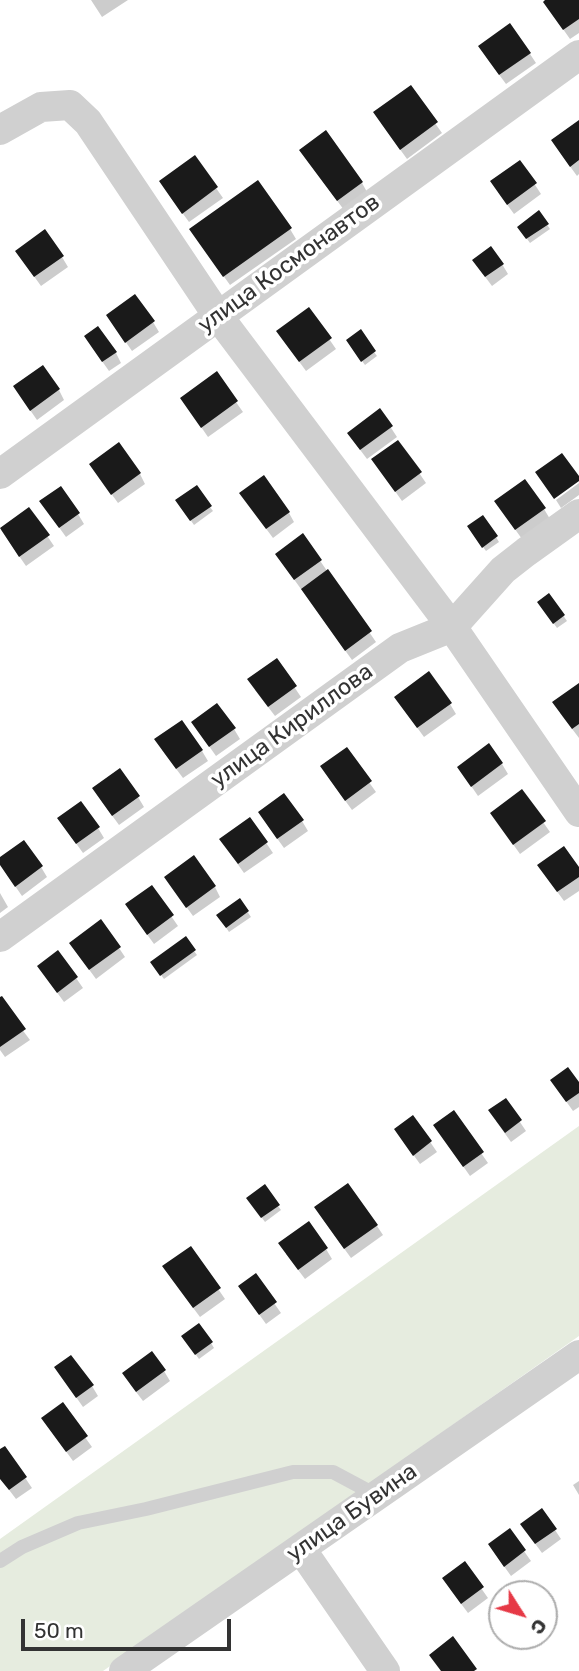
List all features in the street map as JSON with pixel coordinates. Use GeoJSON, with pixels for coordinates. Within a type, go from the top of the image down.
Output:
{"type":"FeatureCollection","features":[{"type":"Feature","properties":{"kind":"street","name":"улица Космонавтов"},"geometry":{"type":"LineString","coordinates":[[0,474],[579,55]]}},
{"type":"Feature","properties":{"kind":"street"},"geometry":{"type":"LineString","coordinates":[[0,130],[41,107],[70,105],[88,122],[218,316],[452,627],[579,811]]}},
{"type":"Feature","properties":{"kind":"street","name":"улица Кириллова"},"geometry":{"type":"LineString","coordinates":[[0,937],[400,648],[452,627],[503,570],[579,514]]}},
{"type":"Feature","properties":{"kind":"street","name":"улица Бувина"},"geometry":{"type":"LineString","coordinates":[[124,1671],[579,1355]]}},
{"type":"Feature","properties":{"kind":"street"},"geometry":{"type":"LineString","coordinates":[[301,1549],[385,1671]]}},
{"type":"Feature","properties":{"kind":"lane"},"geometry":{"type":"LineString","coordinates":[[0,1561],[22,1547],[78,1523],[293,1472],[333,1472],[377,1495]]}},
{"type":"Feature","properties":{"kind":"shaded area"},"geometry":{"type":"Polygon","coordinates":[[[579,1126],[579,1336],[103,1671],[0,1671],[0,1539],[579,1126]]]}},
{"type":"Feature","properties":{"kind":"building"},"geometry":{"type":"Polygon","coordinates":[[[579,0],[579,19],[563,30],[543,2],[579,0]]]}},
{"type":"Feature","properties":{"kind":"building"},"geometry":{"type":"Polygon","coordinates":[[[510,23],[531,53],[499,75],[478,46],[510,23]]]}},
{"type":"Feature","properties":{"kind":"building"},"geometry":{"type":"Polygon","coordinates":[[[411,85],[438,122],[400,150],[373,112],[411,85]]]}},
{"type":"Feature","properties":{"kind":"building"},"geometry":{"type":"Polygon","coordinates":[[[579,120],[579,160],[570,167],[551,140],[579,120]]]}},
{"type":"Feature","properties":{"kind":"building"},"geometry":{"type":"Polygon","coordinates":[[[326,130],[363,182],[337,201],[299,150],[326,130]]]}},
{"type":"Feature","properties":{"kind":"building"},"geometry":{"type":"Polygon","coordinates":[[[195,155],[218,187],[182,214],[159,181],[195,155]]]}},
{"type":"Feature","properties":{"kind":"building"},"geometry":{"type":"Polygon","coordinates":[[[520,160],[537,183],[507,205],[490,181],[520,160]]]}},
{"type":"Feature","properties":{"kind":"building"},"geometry":{"type":"Polygon","coordinates":[[[258,180],[292,228],[223,277],[189,229],[258,180]]]}},
{"type":"Feature","properties":{"kind":"building"},"geometry":{"type":"Polygon","coordinates":[[[539,210],[549,224],[526,239],[517,227],[539,210]]]}},
{"type":"Feature","properties":{"kind":"building"},"geometry":{"type":"Polygon","coordinates":[[[45,229],[64,256],[34,277],[15,251],[45,229]]]}},
{"type":"Feature","properties":{"kind":"building"},"geometry":{"type":"Polygon","coordinates":[[[491,246],[504,264],[485,277],[472,260],[491,246]]]}},
{"type":"Feature","properties":{"kind":"building"},"geometry":{"type":"Polygon","coordinates":[[[135,294],[155,321],[125,343],[106,315],[135,294]]]}},
{"type":"Feature","properties":{"kind":"building"},"geometry":{"type":"Polygon","coordinates":[[[309,307],[332,338],[299,362],[276,331],[309,307]]]}},
{"type":"Feature","properties":{"kind":"building"},"geometry":{"type":"Polygon","coordinates":[[[98,326],[117,352],[102,362],[84,336],[98,326]]]}},
{"type":"Feature","properties":{"kind":"building"},"geometry":{"type":"Polygon","coordinates":[[[361,329],[376,351],[361,362],[346,340],[361,329]]]}},
{"type":"Feature","properties":{"kind":"building"},"geometry":{"type":"Polygon","coordinates":[[[43,365],[60,389],[30,411],[13,386],[43,365]]]}},
{"type":"Feature","properties":{"kind":"building"},"geometry":{"type":"Polygon","coordinates":[[[217,371],[238,401],[201,428],[180,398],[217,371]]]}},
{"type":"Feature","properties":{"kind":"building"},"geometry":{"type":"Polygon","coordinates":[[[380,408],[393,426],[360,450],[347,433],[380,408]]]}},
{"type":"Feature","properties":{"kind":"building"},"geometry":{"type":"Polygon","coordinates":[[[398,440],[422,472],[395,492],[371,459],[398,440]]]}},
{"type":"Feature","properties":{"kind":"building"},"geometry":{"type":"Polygon","coordinates":[[[119,442],[141,473],[111,495],[89,464],[119,442]]]}},
{"type":"Feature","properties":{"kind":"building"},"geometry":{"type":"Polygon","coordinates":[[[562,453],[579,476],[579,481],[554,499],[535,472],[562,453]]]}},
{"type":"Feature","properties":{"kind":"building"},"geometry":{"type":"Polygon","coordinates":[[[264,475],[290,512],[266,529],[239,493],[264,475]]]}},
{"type":"Feature","properties":{"kind":"building"},"geometry":{"type":"Polygon","coordinates":[[[525,479],[546,508],[515,530],[494,501],[525,479]]]}},
{"type":"Feature","properties":{"kind":"building"},"geometry":{"type":"Polygon","coordinates":[[[197,485],[212,506],[190,521],[175,500],[197,485]]]}},
{"type":"Feature","properties":{"kind":"building"},"geometry":{"type":"Polygon","coordinates":[[[61,486],[80,513],[59,528],[39,501],[61,486]]]}},
{"type":"Feature","properties":{"kind":"building"},"geometry":{"type":"Polygon","coordinates":[[[29,507],[50,535],[19,557],[0,528],[29,507]]]}},
{"type":"Feature","properties":{"kind":"building"},"geometry":{"type":"Polygon","coordinates":[[[483,515],[498,536],[482,548],[467,526],[483,515]]]}},
{"type":"Feature","properties":{"kind":"building"},"geometry":{"type":"Polygon","coordinates":[[[303,533],[322,560],[294,580],[275,554],[303,533]]]}},
{"type":"Feature","properties":{"kind":"building"},"geometry":{"type":"Polygon","coordinates":[[[328,569],[372,631],[345,651],[301,589],[328,569]]]}},
{"type":"Feature","properties":{"kind":"building"},"geometry":{"type":"Polygon","coordinates":[[[549,593],[565,615],[553,624],[537,602],[549,593]]]}},
{"type":"Feature","properties":{"kind":"building"},"geometry":{"type":"Polygon","coordinates":[[[277,658],[297,686],[268,707],[247,679],[277,658]]]}},
{"type":"Feature","properties":{"kind":"building"},"geometry":{"type":"Polygon","coordinates":[[[429,671],[452,703],[417,728],[394,697],[429,671]]]}},
{"type":"Feature","properties":{"kind":"building"},"geometry":{"type":"Polygon","coordinates":[[[579,683],[579,724],[572,729],[552,702],[579,683]]]}},
{"type":"Feature","properties":{"kind":"building"},"geometry":{"type":"Polygon","coordinates":[[[217,703],[236,728],[209,747],[191,722],[217,703]]]}},
{"type":"Feature","properties":{"kind":"building"},"geometry":{"type":"Polygon","coordinates":[[[182,720],[203,750],[176,769],[154,739],[182,720]]]}},
{"type":"Feature","properties":{"kind":"building"},"geometry":{"type":"Polygon","coordinates":[[[489,743],[503,763],[471,787],[457,767],[489,743]]]}},
{"type":"Feature","properties":{"kind":"building"},"geometry":{"type":"Polygon","coordinates":[[[347,747],[372,781],[345,801],[320,766],[347,747]]]}},
{"type":"Feature","properties":{"kind":"building"},"geometry":{"type":"Polygon","coordinates":[[[120,768],[140,796],[112,816],[92,788],[120,768]]]}},
{"type":"Feature","properties":{"kind":"building"},"geometry":{"type":"Polygon","coordinates":[[[522,789],[546,821],[513,845],[490,813],[522,789]]]}},
{"type":"Feature","properties":{"kind":"building"},"geometry":{"type":"Polygon","coordinates":[[[284,793],[304,820],[277,839],[258,812],[284,793]]]}},
{"type":"Feature","properties":{"kind":"building"},"geometry":{"type":"Polygon","coordinates":[[[81,801],[100,827],[76,844],[57,818],[81,801]]]}},
{"type":"Feature","properties":{"kind":"building"},"geometry":{"type":"Polygon","coordinates":[[[250,817],[268,842],[238,864],[219,839],[250,817]]]}},
{"type":"Feature","properties":{"kind":"building"},"geometry":{"type":"Polygon","coordinates":[[[24,840],[43,866],[15,887],[0,865],[0,857],[24,840]]]}},
{"type":"Feature","properties":{"kind":"building"},"geometry":{"type":"Polygon","coordinates":[[[564,846],[579,867],[579,877],[557,892],[537,865],[564,846]]]}},
{"type":"Feature","properties":{"kind":"building"},"geometry":{"type":"Polygon","coordinates":[[[194,855],[216,886],[186,908],[164,877],[194,855]]]}},
{"type":"Feature","properties":{"kind":"building"},"geometry":{"type":"Polygon","coordinates":[[[152,885],[174,915],[147,935],[125,904],[152,885]]]}},
{"type":"Feature","properties":{"kind":"building"},"geometry":{"type":"Polygon","coordinates":[[[240,898],[249,911],[226,928],[216,915],[240,898]]]}},
{"type":"Feature","properties":{"kind":"building"},"geometry":{"type":"Polygon","coordinates":[[[101,919],[121,947],[89,970],[69,943],[101,919]]]}},
{"type":"Feature","properties":{"kind":"building"},"geometry":{"type":"Polygon","coordinates":[[[186,936],[196,950],[160,976],[150,962],[186,936]]]}},
{"type":"Feature","properties":{"kind":"building"},"geometry":{"type":"Polygon","coordinates":[[[58,950],[78,977],[57,993],[37,966],[58,950]]]}},
{"type":"Feature","properties":{"kind":"building"},"geometry":{"type":"Polygon","coordinates":[[[2,996],[26,1029],[0,1047],[0,997],[2,996]]]}},
{"type":"Feature","properties":{"kind":"building"},"geometry":{"type":"Polygon","coordinates":[[[568,1067],[579,1082],[579,1093],[566,1102],[550,1080],[568,1067]]]}},
{"type":"Feature","properties":{"kind":"building"},"geometry":{"type":"Polygon","coordinates":[[[506,1098],[522,1120],[505,1133],[488,1110],[506,1098]]]}},
{"type":"Feature","properties":{"kind":"building"},"geometry":{"type":"Polygon","coordinates":[[[454,1110],[484,1152],[463,1167],[433,1125],[454,1110]]]}},
{"type":"Feature","properties":{"kind":"building"},"geometry":{"type":"Polygon","coordinates":[[[413,1115],[432,1141],[413,1156],[394,1129],[413,1115]]]}},
{"type":"Feature","properties":{"kind":"building"},"geometry":{"type":"Polygon","coordinates":[[[348,1183],[378,1225],[344,1249],[314,1207],[348,1183]]]}},
{"type":"Feature","properties":{"kind":"building"},"geometry":{"type":"Polygon","coordinates":[[[265,1184],[280,1205],[261,1218],[246,1198],[265,1184]]]}},
{"type":"Feature","properties":{"kind":"building"},"geometry":{"type":"Polygon","coordinates":[[[309,1221],[328,1248],[298,1270],[278,1243],[309,1221]]]}},
{"type":"Feature","properties":{"kind":"building"},"geometry":{"type":"Polygon","coordinates":[[[191,1246],[221,1288],[193,1308],[162,1266],[191,1246]]]}},
{"type":"Feature","properties":{"kind":"building"},"geometry":{"type":"Polygon","coordinates":[[[256,1273],[277,1302],[259,1315],[238,1286],[256,1273]]]}},
{"type":"Feature","properties":{"kind":"building"},"geometry":{"type":"Polygon","coordinates":[[[199,1323],[213,1342],[195,1355],[181,1336],[199,1323]]]}},
{"type":"Feature","properties":{"kind":"building"},"geometry":{"type":"Polygon","coordinates":[[[152,1351],[166,1370],[136,1392],[122,1373],[152,1351]]]}},
{"type":"Feature","properties":{"kind":"building"},"geometry":{"type":"Polygon","coordinates":[[[71,1355],[94,1385],[76,1398],[54,1367],[71,1355]]]}},
{"type":"Feature","properties":{"kind":"building"},"geometry":{"type":"Polygon","coordinates":[[[63,1402],[88,1436],[66,1452],[41,1418],[63,1402]]]}},
{"type":"Feature","properties":{"kind":"building"},"geometry":{"type":"Polygon","coordinates":[[[5,1446],[27,1477],[9,1490],[0,1479],[0,1449],[5,1446]]]}},
{"type":"Feature","properties":{"kind":"building"},"geometry":{"type":"Polygon","coordinates":[[[542,1508],[557,1529],[535,1544],[520,1524],[542,1508]]]}},
{"type":"Feature","properties":{"kind":"building"},"geometry":{"type":"Polygon","coordinates":[[[510,1528],[526,1550],[504,1567],[488,1544],[510,1528]]]}},
{"type":"Feature","properties":{"kind":"building"},"geometry":{"type":"Polygon","coordinates":[[[465,1561],[484,1587],[461,1604],[442,1578],[465,1561]]]}},
{"type":"Feature","properties":{"kind":"building"},"geometry":{"type":"Polygon","coordinates":[[[453,1636],[477,1669],[474,1671],[441,1671],[429,1655],[453,1636]]]}}]}
